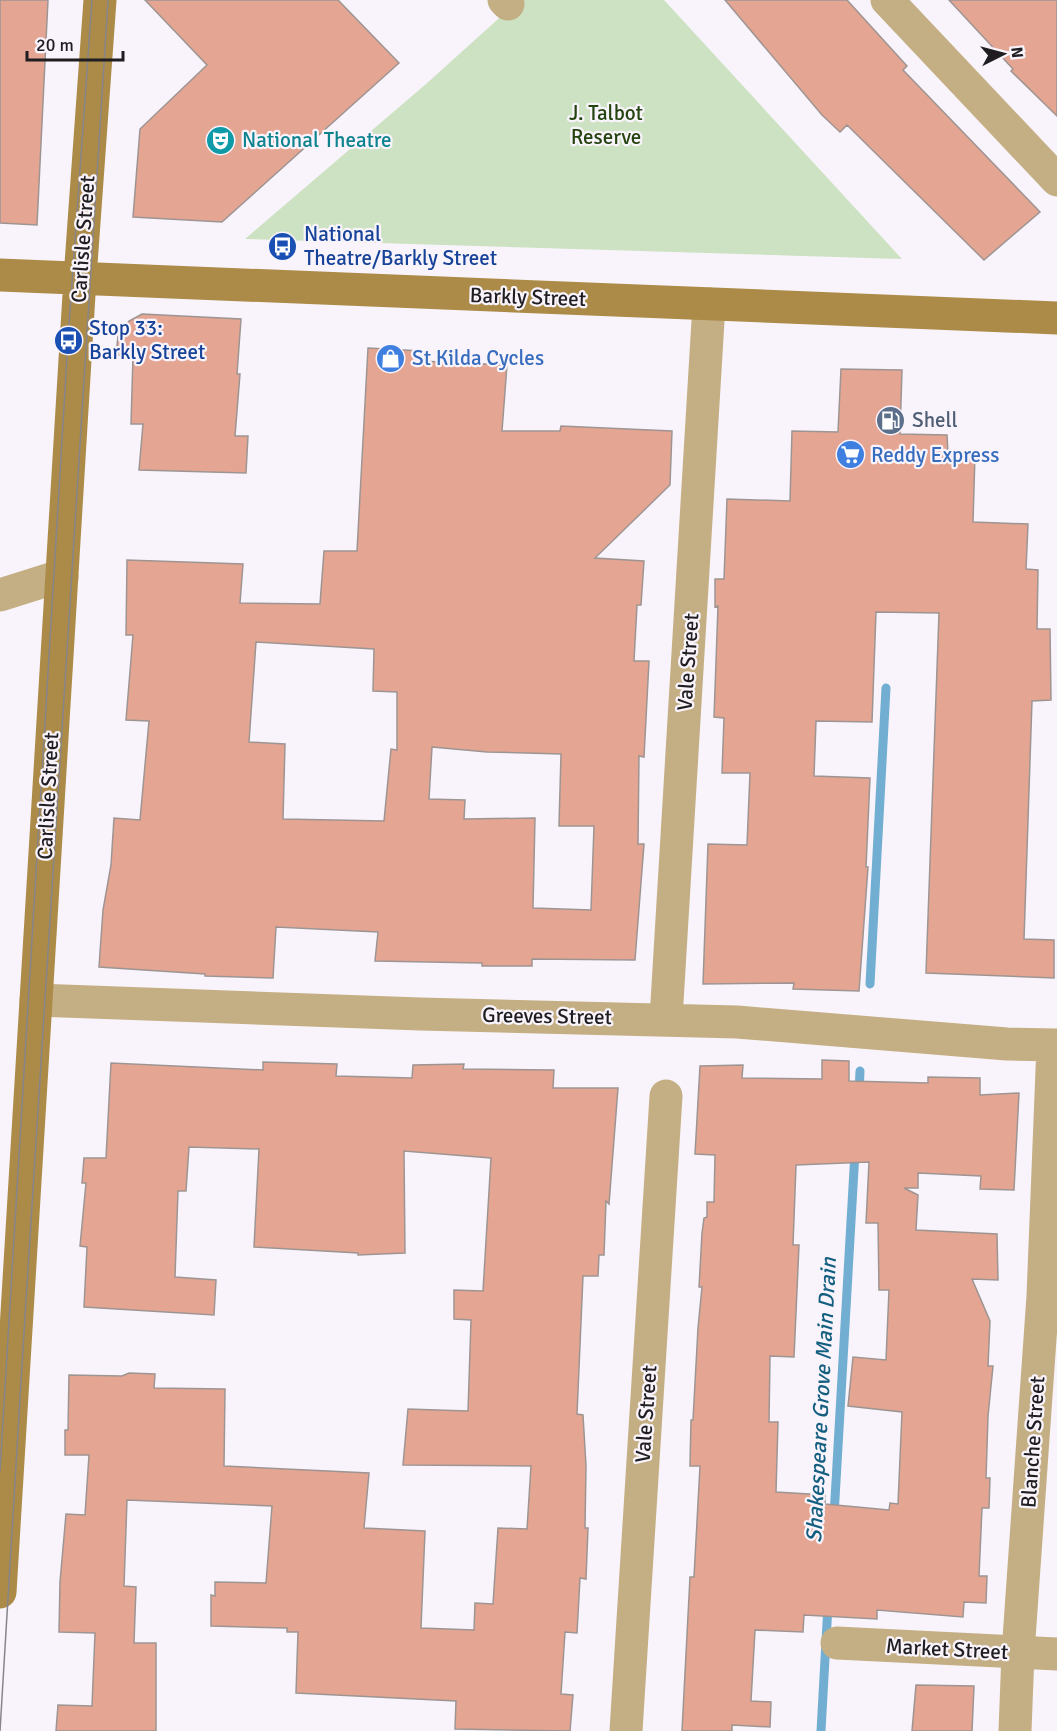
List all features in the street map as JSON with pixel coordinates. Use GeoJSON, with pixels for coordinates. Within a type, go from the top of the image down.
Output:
{"type":"FeatureCollection","features":[{"type":"Feature","properties":{"kind":"main road","name":"Carlisle Street"},"geometry":{"type":"LineString","coordinates":[[0,1592],[80,278],[100,0]]}},
{"type":"Feature","properties":{"kind":"main road","name":"Barkly Street"},"geometry":{"type":"LineString","coordinates":[[0,275],[1057,318]]}},
{"type":"Feature","properties":{"kind":"street"},"geometry":{"type":"LineString","coordinates":[[887,0],[1057,180]]}},
{"type":"Feature","properties":{"kind":"street","name":"Vale Street"},"geometry":{"type":"LineString","coordinates":[[666,1019],[709,304]]}},
{"type":"Feature","properties":{"kind":"street"},"geometry":{"type":"LineString","coordinates":[[0,595],[62,577]]}},
{"type":"Feature","properties":{"kind":"street","name":"Greeves Street"},"geometry":{"type":"LineString","coordinates":[[36,1000],[420,1014],[737,1022],[1007,1044],[1055,1045]]}},
{"type":"Feature","properties":{"kind":"street","name":"Blanche Street"},"geometry":{"type":"LineString","coordinates":[[1015,1731],[1018,1653],[1043,1296],[1055,1045]]}},
{"type":"Feature","properties":{"kind":"street","name":"Vale Street"},"geometry":{"type":"LineString","coordinates":[[626,1731],[666,1096]]}},
{"type":"Feature","properties":{"kind":"street","name":"Market Street"},"geometry":{"type":"LineString","coordinates":[[837,1643],[1057,1654]]}},
{"type":"Feature","properties":{"kind":"green space","name":"J. Talbot Reserve"},"geometry":{"type":"Polygon","coordinates":[[[519,0],[664,0],[902,259],[245,239],[426,84],[519,0]]]}},
{"type":"Feature","properties":{"kind":"building"},"geometry":{"type":"Polygon","coordinates":[[[0,0],[48,0],[37,225],[0,223],[0,0]]]}},
{"type":"Feature","properties":{"kind":"building"},"geometry":{"type":"Polygon","coordinates":[[[145,0],[338,0],[399,63],[222,222],[133,217],[140,129],[207,65],[145,0]]]}},
{"type":"Feature","properties":{"kind":"building"},"geometry":{"type":"Polygon","coordinates":[[[725,0],[847,0],[907,66],[903,70],[1040,212],[984,260],[847,125],[840,132],[822,115],[725,0]]]}},
{"type":"Feature","properties":{"kind":"building"},"geometry":{"type":"Polygon","coordinates":[[[949,0],[1057,0],[1057,116],[1011,71],[1013,69],[949,0]]]}},
{"type":"Feature","properties":{"kind":"building"},"geometry":{"type":"Polygon","coordinates":[[[142,314],[241,319],[237,374],[240,374],[235,436],[248,436],[246,473],[139,470],[143,424],[131,424],[133,356],[116,355],[118,336],[129,321],[142,314]]]}},
{"type":"Feature","properties":{"kind":"building"},"geometry":{"type":"Polygon","coordinates":[[[368,348],[421,351],[420,361],[507,365],[502,431],[560,431],[561,426],[672,431],[670,485],[595,558],[644,561],[641,605],[637,605],[634,661],[649,661],[644,757],[639,756],[638,844],[644,844],[635,960],[532,959],[532,966],[375,961],[378,932],[276,927],[273,978],[205,976],[205,974],[99,967],[114,818],[140,820],[149,721],[126,720],[133,635],[126,635],[127,560],[243,564],[240,603],[320,604],[324,551],[357,551],[368,348]],[[256,642],[249,742],[285,744],[283,819],[384,821],[391,749],[397,750],[397,692],[373,691],[374,649],[256,642]],[[432,747],[429,799],[465,800],[464,819],[535,818],[533,908],[591,910],[594,826],[559,826],[561,754],[487,752],[432,747]]]}},
{"type":"Feature","properties":{"kind":"building"},"geometry":{"type":"Polygon","coordinates":[[[841,369],[902,370],[900,434],[947,435],[948,453],[975,455],[973,522],[1028,524],[1026,569],[1038,570],[1037,629],[1050,629],[1051,700],[1032,701],[1024,939],[1054,940],[1054,978],[926,973],[939,613],[876,612],[872,722],[816,721],[814,776],[870,778],[866,867],[868,867],[859,991],[793,989],[794,983],[703,984],[708,844],[747,845],[750,773],[722,773],[724,718],[714,717],[718,606],[715,607],[715,579],[724,579],[727,499],[790,501],[792,431],[838,432],[841,369]]]}},
{"type":"Feature","properties":{"kind":"building"},"geometry":{"type":"Polygon","coordinates":[[[822,1060],[849,1061],[849,1081],[928,1083],[928,1077],[980,1078],[980,1095],[1019,1093],[1014,1190],[980,1189],[981,1176],[918,1173],[918,1188],[904,1188],[918,1195],[916,1230],[997,1234],[998,1280],[972,1279],[990,1321],[988,1366],[993,1366],[988,1416],[986,1478],[990,1478],[989,1508],[982,1508],[979,1576],[987,1576],[986,1603],[964,1602],[963,1617],[877,1610],[877,1619],[804,1615],[803,1632],[755,1630],[751,1701],[771,1702],[770,1727],[732,1725],[732,1731],[682,1731],[690,1577],[694,1577],[700,1466],[690,1466],[691,1420],[693,1420],[702,1287],[699,1287],[702,1233],[704,1218],[707,1217],[707,1202],[714,1202],[715,1155],[695,1154],[700,1066],[743,1065],[742,1078],[822,1079],[822,1060]],[[869,1162],[796,1165],[793,1245],[799,1245],[794,1357],[770,1356],[769,1422],[778,1422],[776,1492],[825,1495],[825,1504],[889,1510],[890,1503],[898,1504],[902,1412],[848,1406],[853,1357],[886,1360],[889,1290],[879,1290],[878,1223],[866,1223],[869,1162]]]}},
{"type":"Feature","properties":{"kind":"building"},"geometry":{"type":"Polygon","coordinates":[[[263,1062],[337,1064],[336,1076],[412,1078],[413,1065],[464,1064],[463,1069],[554,1070],[553,1088],[618,1088],[609,1204],[606,1201],[604,1255],[599,1255],[598,1276],[583,1276],[577,1414],[583,1415],[586,1466],[585,1528],[588,1528],[586,1579],[580,1578],[577,1633],[565,1632],[561,1694],[573,1695],[570,1731],[455,1729],[456,1701],[296,1693],[298,1632],[287,1632],[287,1628],[211,1626],[211,1595],[215,1596],[215,1582],[266,1583],[272,1506],[127,1500],[124,1586],[136,1587],[134,1643],[156,1643],[156,1731],[56,1731],[58,1705],[92,1706],[95,1633],[59,1632],[60,1582],[66,1514],[85,1515],[89,1455],[65,1455],[69,1375],[155,1374],[154,1388],[225,1389],[224,1466],[369,1473],[364,1528],[425,1531],[421,1628],[474,1630],[475,1603],[493,1604],[498,1528],[527,1529],[531,1466],[403,1465],[408,1409],[468,1411],[471,1320],[454,1319],[454,1290],[483,1291],[491,1158],[404,1151],[405,1253],[358,1255],[358,1253],[254,1247],[259,1149],[189,1147],[186,1191],[178,1191],[175,1277],[216,1280],[214,1315],[84,1307],[87,1247],[80,1246],[86,1183],[82,1183],[84,1158],[106,1158],[111,1063],[263,1070],[263,1062]]]}},
{"type":"Feature","properties":{"kind":"building"},"geometry":{"type":"Polygon","coordinates":[[[916,1685],[974,1686],[972,1731],[912,1731],[916,1685]]]}},
{"type":"Feature","properties":{"kind":"waterway","name":"Shakespeare Grove Main Drain"},"geometry":{"type":"LineString","coordinates":[[870,984],[886,688]]}},
{"type":"Feature","properties":{"kind":"waterway","name":"Shakespeare Grove Main Drain"},"geometry":{"type":"LineString","coordinates":[[859,1094],[860,1071]]}},
{"type":"Feature","properties":{"kind":"waterway","name":"Shakespeare Grove Main Drain"},"geometry":{"type":"LineString","coordinates":[[834,1516],[855,1152]]}},
{"type":"Feature","properties":{"kind":"waterway","name":"Shakespeare Grove Main Drain"},"geometry":{"type":"LineString","coordinates":[[821,1731],[828,1605]]}},
{"type":"Feature","properties":{"kind":"tram line"},"geometry":{"type":"LineString","coordinates":[[0,1471],[68,340],[92,0]]}},
{"type":"Feature","properties":{"kind":"tram line"},"geometry":{"type":"LineString","coordinates":[[0,1731],[65,649],[108,0]]}},
{"type":"Feature","properties":{"kind":"place","name":"National Theatre"},"geometry":{"type":"Point","coordinates":[221,140]}},
{"type":"Feature","properties":{"kind":"place","name":"National Theatre/Barkly Street"},"geometry":{"type":"Point","coordinates":[283,246]}},
{"type":"Feature","properties":{"kind":"place","name":"Stop 33: Barkly Street"},"geometry":{"type":"Point","coordinates":[68,340]}},
{"type":"Feature","properties":{"kind":"place","name":"St Kilda Cycles"},"geometry":{"type":"Point","coordinates":[391,358]}},
{"type":"Feature","properties":{"kind":"place","name":"Shell"},"geometry":{"type":"Point","coordinates":[891,420]}},
{"type":"Feature","properties":{"kind":"place","name":"Reddy Express"},"geometry":{"type":"Point","coordinates":[850,455]}}]}
